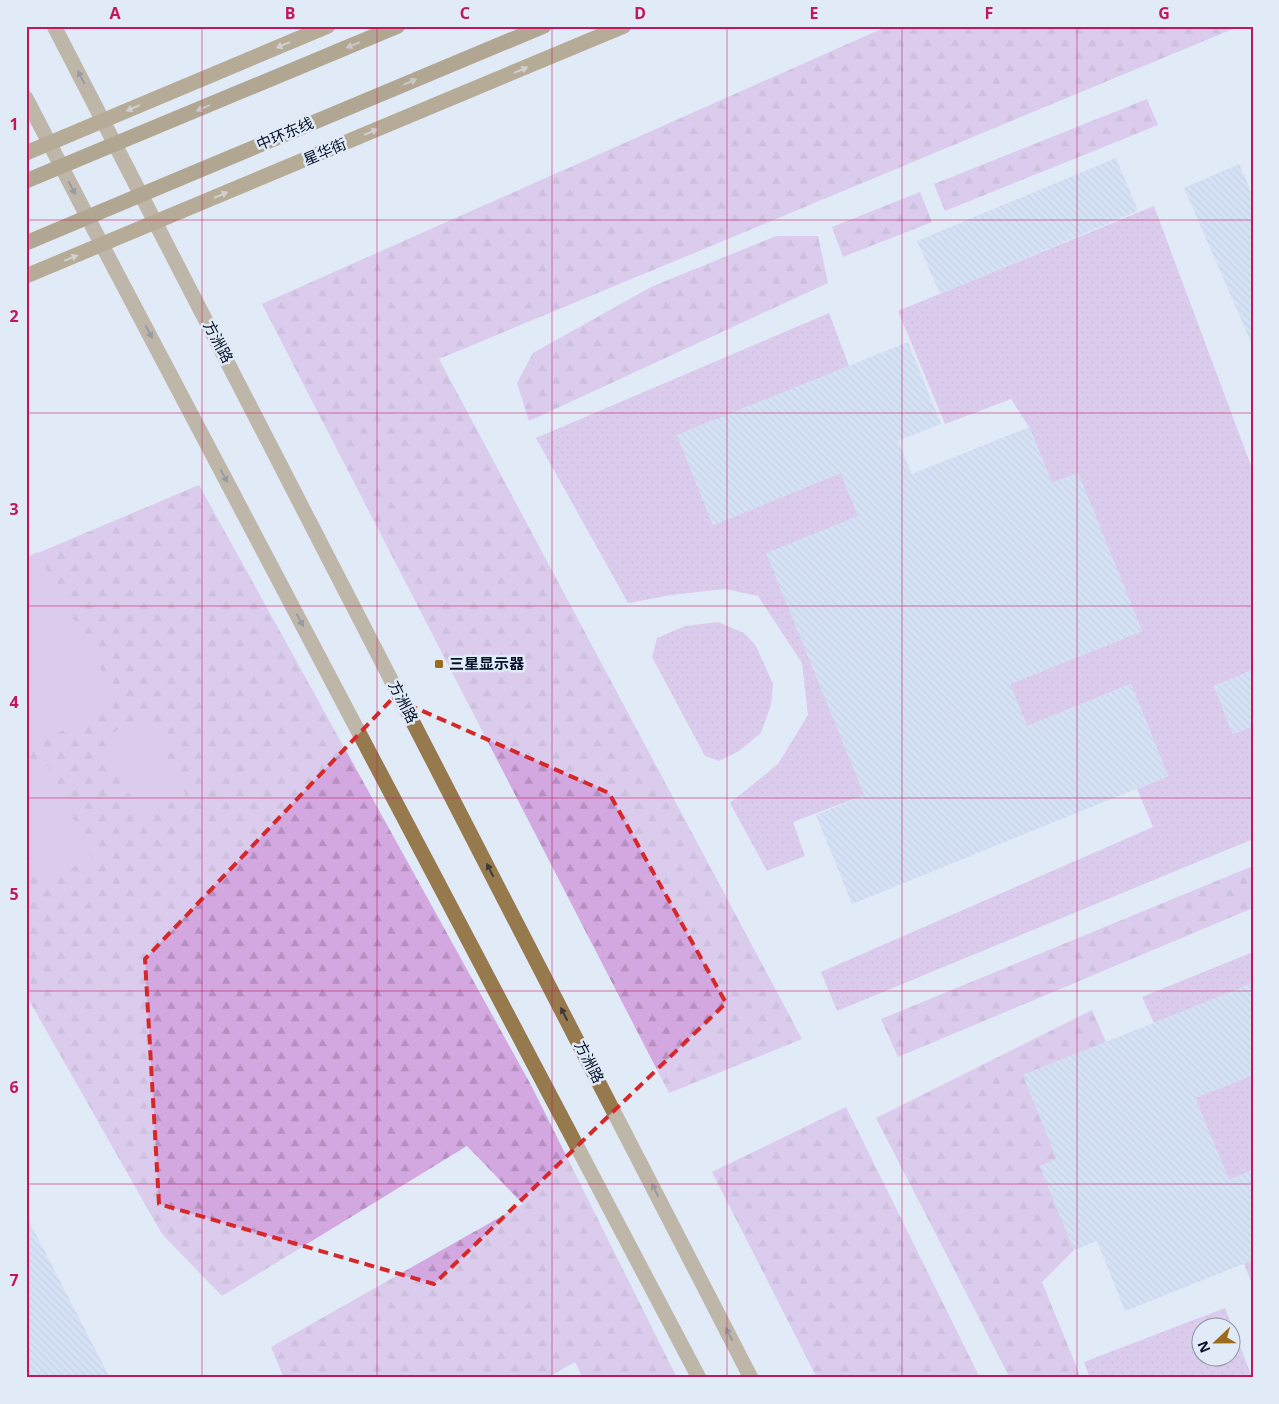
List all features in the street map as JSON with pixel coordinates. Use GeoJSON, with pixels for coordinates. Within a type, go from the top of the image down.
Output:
{"type":"FeatureCollection","features":[{"type":"Feature","properties":{"kind":"highway"},"geometry":{"type":"LineString","coordinates":[[26,181],[398,26]]}},
{"type":"Feature","properties":{"kind":"highway","name":"中环东线"},"geometry":{"type":"LineString","coordinates":[[26,243],[544,26]]}},
{"type":"Feature","properties":{"kind":"main road","name":"方洲路"},"geometry":{"type":"LineString","coordinates":[[54,26],[752,1378]]}},
{"type":"Feature","properties":{"kind":"main road"},"geometry":{"type":"LineString","coordinates":[[26,153],[328,26]]}},
{"type":"Feature","properties":{"kind":"main road","name":"星华街"},"geometry":{"type":"LineString","coordinates":[[26,276],[624,26]]}},
{"type":"Feature","properties":{"kind":"main road"},"geometry":{"type":"LineString","coordinates":[[26,98],[699,1378]]}},
{"type":"Feature","properties":{"kind":"highlighted area"},"geometry":{"type":"Polygon","coordinates":[[[393,698],[609,793],[726,1003],[434,1284],[159,1204],[145,959],[393,698]]]}},
{"type":"Feature","properties":{"kind":"green space"},"geometry":{"type":"Polygon","coordinates":[[[888,26],[1240,26],[439,359],[802,1039],[669,1093],[262,304],[888,26]]]}},
{"type":"Feature","properties":{"kind":"green space"},"geometry":{"type":"Polygon","coordinates":[[[1147,99],[1158,125],[945,211],[934,184],[1147,99]]]}},
{"type":"Feature","properties":{"kind":"green space"},"geometry":{"type":"Polygon","coordinates":[[[920,192],[932,222],[843,257],[832,227],[920,192]]]}},
{"type":"Feature","properties":{"kind":"green space"},"geometry":{"type":"Polygon","coordinates":[[[1154,206],[1253,471],[1253,670],[1214,686],[1233,734],[1253,726],[1253,839],[837,1011],[821,972],[1153,827],[1137,789],[1168,776],[1131,684],[1027,726],[1010,684],[1142,631],[1078,473],[1052,483],[1029,427],[1011,399],[945,424],[898,311],[1154,206]]]}},
{"type":"Feature","properties":{"kind":"green space"},"geometry":{"type":"Polygon","coordinates":[[[776,236],[818,236],[828,283],[529,421],[517,383],[533,353],[651,287],[776,236]]]}},
{"type":"Feature","properties":{"kind":"green space"},"geometry":{"type":"Polygon","coordinates":[[[829,313],[849,366],[677,435],[713,525],[841,473],[858,516],[864,795],[793,822],[805,856],[767,871],[730,803],[778,764],[808,715],[802,663],[758,596],[725,589],[671,595],[628,603],[536,438],[829,313]]]}},
{"type":"Feature","properties":{"kind":"green space"},"geometry":{"type":"Polygon","coordinates":[[[199,485],[532,1087],[677,1378],[583,1378],[575,1362],[547,1378],[284,1378],[271,1347],[523,1204],[467,1146],[222,1296],[162,1234],[26,995],[26,558],[199,485]]]}},
{"type":"Feature","properties":{"kind":"green space"},"geometry":{"type":"Polygon","coordinates":[[[37,552],[118,701],[26,750],[26,558],[37,552]]]}},
{"type":"Feature","properties":{"kind":"green space"},"geometry":{"type":"Polygon","coordinates":[[[718,622],[744,633],[756,646],[773,684],[771,705],[761,733],[739,751],[719,761],[705,756],[652,657],[657,638],[685,626],[718,622]]]}},
{"type":"Feature","properties":{"kind":"green space"},"geometry":{"type":"Polygon","coordinates":[[[147,716],[186,795],[141,817],[102,738],[147,716]]]}},
{"type":"Feature","properties":{"kind":"green space"},"geometry":{"type":"Polygon","coordinates":[[[48,765],[92,858],[42,882],[26,848],[26,776],[48,765]]]}},
{"type":"Feature","properties":{"kind":"green space"},"geometry":{"type":"Polygon","coordinates":[[[1253,866],[1253,908],[898,1057],[881,1019],[1253,866]]]}},
{"type":"Feature","properties":{"kind":"green space"},"geometry":{"type":"Polygon","coordinates":[[[1253,952],[1253,983],[1154,1023],[1142,997],[1253,952]]]}},
{"type":"Feature","properties":{"kind":"green space"},"geometry":{"type":"Polygon","coordinates":[[[1092,1010],[1106,1042],[1023,1075],[1057,1159],[1040,1166],[1074,1250],[1042,1282],[1081,1378],[1010,1378],[876,1118],[1092,1010]]]}},
{"type":"Feature","properties":{"kind":"green space"},"geometry":{"type":"Polygon","coordinates":[[[1253,1075],[1253,1170],[1229,1180],[1195,1098],[1253,1075]]]}},
{"type":"Feature","properties":{"kind":"green space"},"geometry":{"type":"Polygon","coordinates":[[[846,1107],[980,1378],[817,1378],[712,1172],[846,1107]]]}},
{"type":"Feature","properties":{"kind":"green space"},"geometry":{"type":"Polygon","coordinates":[[[1253,1260],[1253,1286],[1244,1264],[1253,1260]]]}},
{"type":"Feature","properties":{"kind":"green space"},"geometry":{"type":"Polygon","coordinates":[[[1225,1308],[1228,1316],[1204,1316],[1225,1308]]]}},
{"type":"Feature","properties":{"kind":"green space"},"geometry":{"type":"Polygon","coordinates":[[[1192,1321],[1192,1366],[1242,1366],[1242,1351],[1252,1377],[1090,1378],[1084,1362],[1192,1321]]]}},
{"type":"Feature","properties":{"kind":"building"},"geometry":{"type":"Polygon","coordinates":[[[1116,158],[1138,211],[940,294],[917,241],[1116,158]]]}},
{"type":"Feature","properties":{"kind":"building"},"geometry":{"type":"Polygon","coordinates":[[[1239,164],[1253,196],[1253,347],[1184,188],[1239,164]]]}},
{"type":"Feature","properties":{"kind":"building"},"geometry":{"type":"Polygon","coordinates":[[[908,342],[941,424],[898,441],[912,474],[1029,427],[1052,483],[1078,473],[1142,631],[1010,684],[1027,726],[1131,684],[1168,776],[852,904],[816,815],[864,795],[766,553],[858,516],[841,473],[713,525],[677,435],[908,342]]]}},
{"type":"Feature","properties":{"kind":"building"},"geometry":{"type":"Polygon","coordinates":[[[1253,670],[1253,726],[1233,734],[1214,686],[1253,670]]]}},
{"type":"Feature","properties":{"kind":"building"},"geometry":{"type":"Polygon","coordinates":[[[1253,983],[1253,1075],[1195,1098],[1229,1180],[1253,1170],[1253,1260],[1125,1311],[1097,1241],[1074,1250],[1040,1166],[1057,1159],[1023,1075],[1253,983]]]}},
{"type":"Feature","properties":{"kind":"building"},"geometry":{"type":"Polygon","coordinates":[[[26,1215],[110,1378],[26,1378],[26,1215]]]}},
{"type":"Feature","properties":{"kind":"place","name":"三星显示器"},"geometry":{"type":"Point","coordinates":[439,664]}}]}
